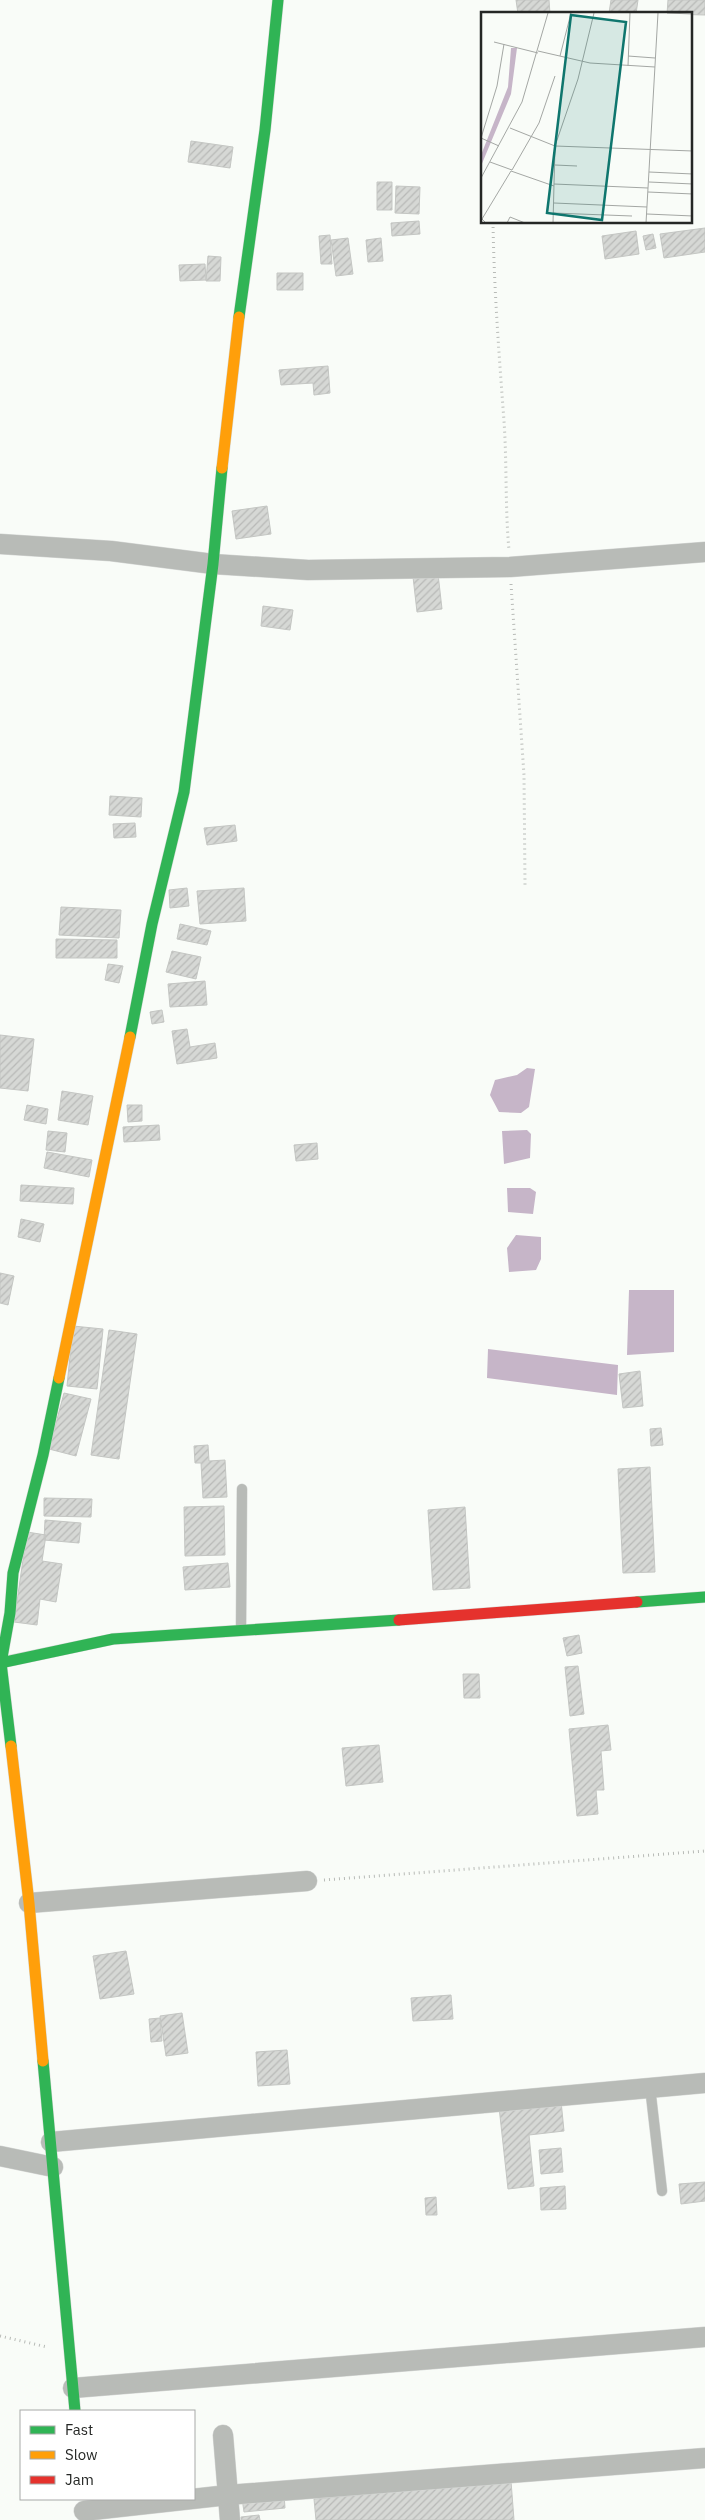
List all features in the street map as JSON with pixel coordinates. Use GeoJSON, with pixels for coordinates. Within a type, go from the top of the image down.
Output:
{"type":"FeatureCollection","features":[{"type":"Feature","properties":{"kind":"street"},"geometry":{"type":"LineString","coordinates":[[75,2410],[28,1903],[0,1663],[10,1613],[13,1573],[43,1455],[152,924],[184,792],[213,564],[232,359],[246,279],[265,130],[278,0]]}},
{"type":"Feature","properties":{"kind":"street"},"geometry":{"type":"LineString","coordinates":[[0,544],[110,551],[213,564],[308,570],[510,567],[705,552]]}},
{"type":"Feature","properties":{"kind":"street"},"geometry":{"type":"LineString","coordinates":[[0,1663],[113,1639],[242,1632],[705,1597]]}},
{"type":"Feature","properties":{"kind":"street"},"geometry":{"type":"LineString","coordinates":[[28,1903],[307,1881]]}},
{"type":"Feature","properties":{"kind":"street"},"geometry":{"type":"LineString","coordinates":[[51,2142],[705,2083]]}},
{"type":"Feature","properties":{"kind":"street"},"geometry":{"type":"LineString","coordinates":[[0,2156],[53,2167]]}},
{"type":"Feature","properties":{"kind":"street"},"geometry":{"type":"LineString","coordinates":[[72,2388],[705,2337]]}},
{"type":"Feature","properties":{"kind":"street"},"geometry":{"type":"LineString","coordinates":[[223,2435],[230,2520]]}},
{"type":"Feature","properties":{"kind":"street"},"geometry":{"type":"LineString","coordinates":[[195,2498],[705,2458]]}},
{"type":"Feature","properties":{"kind":"street"},"geometry":{"type":"LineString","coordinates":[[83,2510],[180,2500]]}},
{"type":"Feature","properties":{"kind":"lane"},"geometry":{"type":"LineString","coordinates":[[242,1489],[242,1632]]}},
{"type":"Feature","properties":{"kind":"lane"},"geometry":{"type":"LineString","coordinates":[[650,2087],[662,2192]]}},
{"type":"Feature","properties":{"kind":"path"},"geometry":{"type":"LineString","coordinates":[[307,1881],[705,1850]]}},
{"type":"Feature","properties":{"kind":"path"},"geometry":{"type":"LineString","coordinates":[[0,2336],[69,2353]]}},
{"type":"Feature","properties":{"kind":"shaded area"},"geometry":{"type":"Polygon","coordinates":[[[527,1068],[535,1069],[529,1107],[521,1113],[499,1112],[490,1095],[495,1080],[517,1075],[527,1068]]]}},
{"type":"Feature","properties":{"kind":"shaded area"},"geometry":{"type":"Polygon","coordinates":[[[527,1130],[531,1134],[530,1158],[504,1164],[502,1131],[527,1130]]]}},
{"type":"Feature","properties":{"kind":"shaded area"},"geometry":{"type":"Polygon","coordinates":[[[507,1188],[530,1188],[536,1192],[533,1214],[508,1212],[507,1188]]]}},
{"type":"Feature","properties":{"kind":"shaded area"},"geometry":{"type":"Polygon","coordinates":[[[516,1235],[541,1237],[541,1259],[536,1270],[509,1272],[507,1248],[516,1235]]]}},
{"type":"Feature","properties":{"kind":"shaded area"},"geometry":{"type":"Polygon","coordinates":[[[629,1290],[674,1290],[674,1352],[627,1355],[629,1290]]]}},
{"type":"Feature","properties":{"kind":"shaded area"},"geometry":{"type":"Polygon","coordinates":[[[488,1349],[618,1365],[617,1395],[487,1378],[488,1349]]]}},
{"type":"Feature","properties":{"kind":"building"},"geometry":{"type":"Polygon","coordinates":[[[516,0],[549,0],[550,12],[518,12],[516,0]]]}},
{"type":"Feature","properties":{"kind":"building"},"geometry":{"type":"Polygon","coordinates":[[[611,0],[638,0],[636,12],[609,12],[611,0]]]}},
{"type":"Feature","properties":{"kind":"building"},"geometry":{"type":"Polygon","coordinates":[[[668,0],[705,0],[705,15],[692,15],[692,12],[667,12],[668,0]]]}},
{"type":"Feature","properties":{"kind":"building"},"geometry":{"type":"Polygon","coordinates":[[[191,141],[233,147],[230,168],[188,162],[191,141]]]}},
{"type":"Feature","properties":{"kind":"building"},"geometry":{"type":"Polygon","coordinates":[[[377,182],[392,182],[392,210],[377,210],[377,182]]]}},
{"type":"Feature","properties":{"kind":"building"},"geometry":{"type":"Polygon","coordinates":[[[396,186],[420,187],[419,214],[395,213],[396,186]]]}},
{"type":"Feature","properties":{"kind":"building"},"geometry":{"type":"Polygon","coordinates":[[[419,221],[420,234],[392,236],[391,223],[419,221]]]}},
{"type":"Feature","properties":{"kind":"building"},"geometry":{"type":"Polygon","coordinates":[[[705,228],[705,252],[664,258],[660,234],[705,228]]]}},
{"type":"Feature","properties":{"kind":"building"},"geometry":{"type":"Polygon","coordinates":[[[636,231],[639,254],[605,259],[602,236],[636,231]]]}},
{"type":"Feature","properties":{"kind":"building"},"geometry":{"type":"Polygon","coordinates":[[[653,234],[656,248],[646,250],[643,236],[653,234]]]}},
{"type":"Feature","properties":{"kind":"building"},"geometry":{"type":"Polygon","coordinates":[[[330,235],[332,264],[321,264],[319,236],[330,235]]]}},
{"type":"Feature","properties":{"kind":"building"},"geometry":{"type":"Polygon","coordinates":[[[348,238],[353,274],[336,276],[331,240],[348,238]]]}},
{"type":"Feature","properties":{"kind":"building"},"geometry":{"type":"Polygon","coordinates":[[[381,238],[383,261],[368,262],[366,240],[381,238]]]}},
{"type":"Feature","properties":{"kind":"building"},"geometry":{"type":"Polygon","coordinates":[[[208,256],[221,257],[220,281],[206,281],[208,256]]]}},
{"type":"Feature","properties":{"kind":"building"},"geometry":{"type":"Polygon","coordinates":[[[205,264],[206,280],[180,281],[179,265],[205,264]]]}},
{"type":"Feature","properties":{"kind":"building"},"geometry":{"type":"Polygon","coordinates":[[[277,273],[303,273],[303,290],[277,290],[277,273]]]}},
{"type":"Feature","properties":{"kind":"building"},"geometry":{"type":"Polygon","coordinates":[[[328,366],[330,393],[314,395],[313,383],[281,385],[279,370],[328,366]]]}},
{"type":"Feature","properties":{"kind":"building"},"geometry":{"type":"Polygon","coordinates":[[[267,506],[271,534],[236,539],[232,511],[267,506]]]}},
{"type":"Feature","properties":{"kind":"building"},"geometry":{"type":"Polygon","coordinates":[[[437,565],[442,609],[417,612],[412,568],[437,565]]]}},
{"type":"Feature","properties":{"kind":"building"},"geometry":{"type":"Polygon","coordinates":[[[263,606],[293,610],[290,630],[261,626],[263,606]]]}},
{"type":"Feature","properties":{"kind":"building"},"geometry":{"type":"Polygon","coordinates":[[[110,796],[142,798],[141,817],[109,815],[110,796]]]}},
{"type":"Feature","properties":{"kind":"building"},"geometry":{"type":"Polygon","coordinates":[[[135,823],[136,837],[114,838],[113,824],[135,823]]]}},
{"type":"Feature","properties":{"kind":"building"},"geometry":{"type":"Polygon","coordinates":[[[235,825],[237,841],[207,845],[204,828],[235,825]]]}},
{"type":"Feature","properties":{"kind":"building"},"geometry":{"type":"Polygon","coordinates":[[[187,888],[189,906],[170,908],[169,890],[187,888]]]}},
{"type":"Feature","properties":{"kind":"building"},"geometry":{"type":"Polygon","coordinates":[[[244,888],[246,921],[200,924],[197,891],[244,888]]]}},
{"type":"Feature","properties":{"kind":"building"},"geometry":{"type":"Polygon","coordinates":[[[61,907],[121,910],[119,938],[59,935],[61,907]]]}},
{"type":"Feature","properties":{"kind":"building"},"geometry":{"type":"Polygon","coordinates":[[[180,924],[211,931],[207,945],[177,939],[180,924]]]}},
{"type":"Feature","properties":{"kind":"building"},"geometry":{"type":"Polygon","coordinates":[[[56,939],[117,940],[117,958],[56,958],[56,939]]]}},
{"type":"Feature","properties":{"kind":"building"},"geometry":{"type":"Polygon","coordinates":[[[172,951],[201,957],[196,979],[166,972],[172,951]]]}},
{"type":"Feature","properties":{"kind":"building"},"geometry":{"type":"Polygon","coordinates":[[[108,964],[123,966],[119,983],[105,980],[108,964]]]}},
{"type":"Feature","properties":{"kind":"building"},"geometry":{"type":"Polygon","coordinates":[[[205,981],[207,1005],[170,1007],[168,984],[205,981]]]}},
{"type":"Feature","properties":{"kind":"building"},"geometry":{"type":"Polygon","coordinates":[[[162,1010],[164,1022],[152,1024],[150,1012],[162,1010]]]}},
{"type":"Feature","properties":{"kind":"building"},"geometry":{"type":"Polygon","coordinates":[[[187,1029],[190,1047],[215,1043],[217,1058],[177,1064],[172,1031],[187,1029]]]}},
{"type":"Feature","properties":{"kind":"building"},"geometry":{"type":"Polygon","coordinates":[[[0,1035],[34,1039],[28,1091],[0,1088],[0,1035]]]}},
{"type":"Feature","properties":{"kind":"building"},"geometry":{"type":"Polygon","coordinates":[[[62,1091],[93,1096],[88,1125],[58,1120],[62,1091]]]}},
{"type":"Feature","properties":{"kind":"building"},"geometry":{"type":"Polygon","coordinates":[[[27,1105],[48,1109],[46,1124],[24,1120],[27,1105]]]}},
{"type":"Feature","properties":{"kind":"building"},"geometry":{"type":"Polygon","coordinates":[[[127,1105],[142,1105],[142,1121],[128,1122],[127,1105]]]}},
{"type":"Feature","properties":{"kind":"building"},"geometry":{"type":"Polygon","coordinates":[[[159,1125],[160,1140],[124,1142],[123,1127],[159,1125]]]}},
{"type":"Feature","properties":{"kind":"building"},"geometry":{"type":"Polygon","coordinates":[[[48,1131],[67,1133],[65,1152],[46,1150],[48,1131]]]}},
{"type":"Feature","properties":{"kind":"building"},"geometry":{"type":"Polygon","coordinates":[[[317,1143],[318,1159],[296,1161],[294,1145],[317,1143]]]}},
{"type":"Feature","properties":{"kind":"building"},"geometry":{"type":"Polygon","coordinates":[[[47,1152],[92,1160],[89,1177],[44,1168],[47,1152]]]}},
{"type":"Feature","properties":{"kind":"building"},"geometry":{"type":"Polygon","coordinates":[[[21,1185],[74,1188],[73,1204],[20,1201],[21,1185]]]}},
{"type":"Feature","properties":{"kind":"building"},"geometry":{"type":"Polygon","coordinates":[[[21,1219],[44,1224],[40,1242],[18,1237],[21,1219]]]}},
{"type":"Feature","properties":{"kind":"building"},"geometry":{"type":"Polygon","coordinates":[[[0,1273],[14,1276],[8,1305],[0,1303],[0,1273]]]}},
{"type":"Feature","properties":{"kind":"building"},"geometry":{"type":"Polygon","coordinates":[[[73,1326],[103,1329],[97,1389],[67,1386],[73,1326]]]}},
{"type":"Feature","properties":{"kind":"building"},"geometry":{"type":"Polygon","coordinates":[[[109,1330],[137,1334],[119,1459],[91,1455],[109,1330]]]}},
{"type":"Feature","properties":{"kind":"building"},"geometry":{"type":"Polygon","coordinates":[[[640,1371],[643,1406],[623,1408],[619,1374],[640,1371]]]}},
{"type":"Feature","properties":{"kind":"building"},"geometry":{"type":"Polygon","coordinates":[[[64,1393],[91,1399],[76,1456],[49,1449],[64,1393]]]}},
{"type":"Feature","properties":{"kind":"building"},"geometry":{"type":"Polygon","coordinates":[[[661,1428],[663,1445],[651,1446],[650,1429],[661,1428]]]}},
{"type":"Feature","properties":{"kind":"building"},"geometry":{"type":"Polygon","coordinates":[[[208,1445],[209,1461],[225,1460],[227,1497],[203,1498],[201,1463],[195,1463],[194,1446],[208,1445]]]}},
{"type":"Feature","properties":{"kind":"building"},"geometry":{"type":"Polygon","coordinates":[[[650,1467],[655,1572],[623,1573],[618,1469],[650,1467]]]}},
{"type":"Feature","properties":{"kind":"building"},"geometry":{"type":"Polygon","coordinates":[[[44,1498],[92,1499],[91,1517],[44,1516],[44,1498]]]}},
{"type":"Feature","properties":{"kind":"building"},"geometry":{"type":"Polygon","coordinates":[[[224,1506],[225,1555],[185,1556],[184,1507],[224,1506]]]}},
{"type":"Feature","properties":{"kind":"building"},"geometry":{"type":"Polygon","coordinates":[[[465,1507],[470,1588],[433,1590],[428,1510],[465,1507]]]}},
{"type":"Feature","properties":{"kind":"building"},"geometry":{"type":"Polygon","coordinates":[[[45,1520],[81,1523],[79,1543],[44,1540],[45,1520]]]}},
{"type":"Feature","properties":{"kind":"building"},"geometry":{"type":"Polygon","coordinates":[[[27,1532],[46,1535],[42,1561],[62,1564],[56,1602],[40,1599],[37,1625],[14,1622],[27,1532]]]}},
{"type":"Feature","properties":{"kind":"building"},"geometry":{"type":"Polygon","coordinates":[[[228,1563],[230,1587],[185,1590],[183,1567],[228,1563]]]}},
{"type":"Feature","properties":{"kind":"building"},"geometry":{"type":"Polygon","coordinates":[[[579,1635],[582,1653],[567,1656],[563,1638],[579,1635]]]}},
{"type":"Feature","properties":{"kind":"building"},"geometry":{"type":"Polygon","coordinates":[[[578,1666],[584,1714],[570,1716],[565,1667],[578,1666]]]}},
{"type":"Feature","properties":{"kind":"building"},"geometry":{"type":"Polygon","coordinates":[[[463,1674],[479,1674],[480,1698],[464,1698],[463,1674]]]}},
{"type":"Feature","properties":{"kind":"building"},"geometry":{"type":"Polygon","coordinates":[[[608,1725],[611,1750],[601,1751],[604,1790],[596,1790],[598,1814],[577,1816],[569,1729],[608,1725]]]}},
{"type":"Feature","properties":{"kind":"building"},"geometry":{"type":"Polygon","coordinates":[[[379,1745],[383,1782],[346,1786],[342,1748],[379,1745]]]}},
{"type":"Feature","properties":{"kind":"building"},"geometry":{"type":"Polygon","coordinates":[[[126,1951],[134,1994],[100,1999],[93,1956],[126,1951]]]}},
{"type":"Feature","properties":{"kind":"building"},"geometry":{"type":"Polygon","coordinates":[[[451,1995],[453,2019],[413,2021],[411,1998],[451,1995]]]}},
{"type":"Feature","properties":{"kind":"building"},"geometry":{"type":"Polygon","coordinates":[[[182,2013],[188,2053],[166,2056],[160,2016],[182,2013]]]}},
{"type":"Feature","properties":{"kind":"building"},"geometry":{"type":"Polygon","coordinates":[[[160,2018],[162,2041],[151,2042],[149,2019],[160,2018]]]}},
{"type":"Feature","properties":{"kind":"building"},"geometry":{"type":"Polygon","coordinates":[[[287,2050],[290,2084],[258,2086],[256,2052],[287,2050]]]}},
{"type":"Feature","properties":{"kind":"building"},"geometry":{"type":"Polygon","coordinates":[[[561,2101],[564,2131],[529,2135],[534,2186],[508,2189],[499,2107],[561,2101]]]}},
{"type":"Feature","properties":{"kind":"building"},"geometry":{"type":"Polygon","coordinates":[[[561,2148],[563,2172],[541,2174],[539,2150],[561,2148]]]}},
{"type":"Feature","properties":{"kind":"building"},"geometry":{"type":"Polygon","coordinates":[[[705,2182],[705,2201],[681,2204],[679,2184],[705,2182]]]}},
{"type":"Feature","properties":{"kind":"building"},"geometry":{"type":"Polygon","coordinates":[[[565,2186],[566,2209],[541,2210],[540,2188],[565,2186]]]}},
{"type":"Feature","properties":{"kind":"building"},"geometry":{"type":"Polygon","coordinates":[[[436,2197],[437,2215],[426,2215],[425,2198],[436,2197]]]}},
{"type":"Feature","properties":{"kind":"building"},"geometry":{"type":"Polygon","coordinates":[[[511,2481],[514,2520],[316,2520],[314,2499],[511,2481]]]}},
{"type":"Feature","properties":{"kind":"building"},"geometry":{"type":"Polygon","coordinates":[[[284,2495],[285,2508],[244,2512],[242,2498],[284,2495]]]}},
{"type":"Feature","properties":{"kind":"building"},"geometry":{"type":"Polygon","coordinates":[[[259,2515],[260,2520],[241,2520],[241,2517],[259,2515]]]}},
{"type":"Feature","properties":{"kind":"traffic: fast"},"geometry":{"type":"LineString","coordinates":[[239,317],[265,130],[278,0]]}},
{"type":"Feature","properties":{"kind":"traffic: fast"},"geometry":{"type":"LineString","coordinates":[[130,1037],[152,924],[184,792],[213,564],[222,468]]}},
{"type":"Feature","properties":{"kind":"traffic: fast"},"geometry":{"type":"LineString","coordinates":[[11,1746],[1,1663],[10,1613],[13,1573],[43,1455],[59,1378]]}},
{"type":"Feature","properties":{"kind":"traffic: fast"},"geometry":{"type":"LineString","coordinates":[[637,1602],[705,1597]]}},
{"type":"Feature","properties":{"kind":"traffic: fast"},"geometry":{"type":"LineString","coordinates":[[0,1663],[113,1639],[399,1620]]}},
{"type":"Feature","properties":{"kind":"traffic: fast"},"geometry":{"type":"LineString","coordinates":[[43,2061],[75,2410]]}},
{"type":"Feature","properties":{"kind":"traffic: slow"},"geometry":{"type":"LineString","coordinates":[[222,468],[239,317]]}},
{"type":"Feature","properties":{"kind":"traffic: slow"},"geometry":{"type":"LineString","coordinates":[[59,1378],[130,1037]]}},
{"type":"Feature","properties":{"kind":"traffic: slow"},"geometry":{"type":"LineString","coordinates":[[11,1746],[29,1903],[43,2061]]}},
{"type":"Feature","properties":{"kind":"traffic: jam"},"geometry":{"type":"LineString","coordinates":[[399,1620],[637,1602]]}}]}
